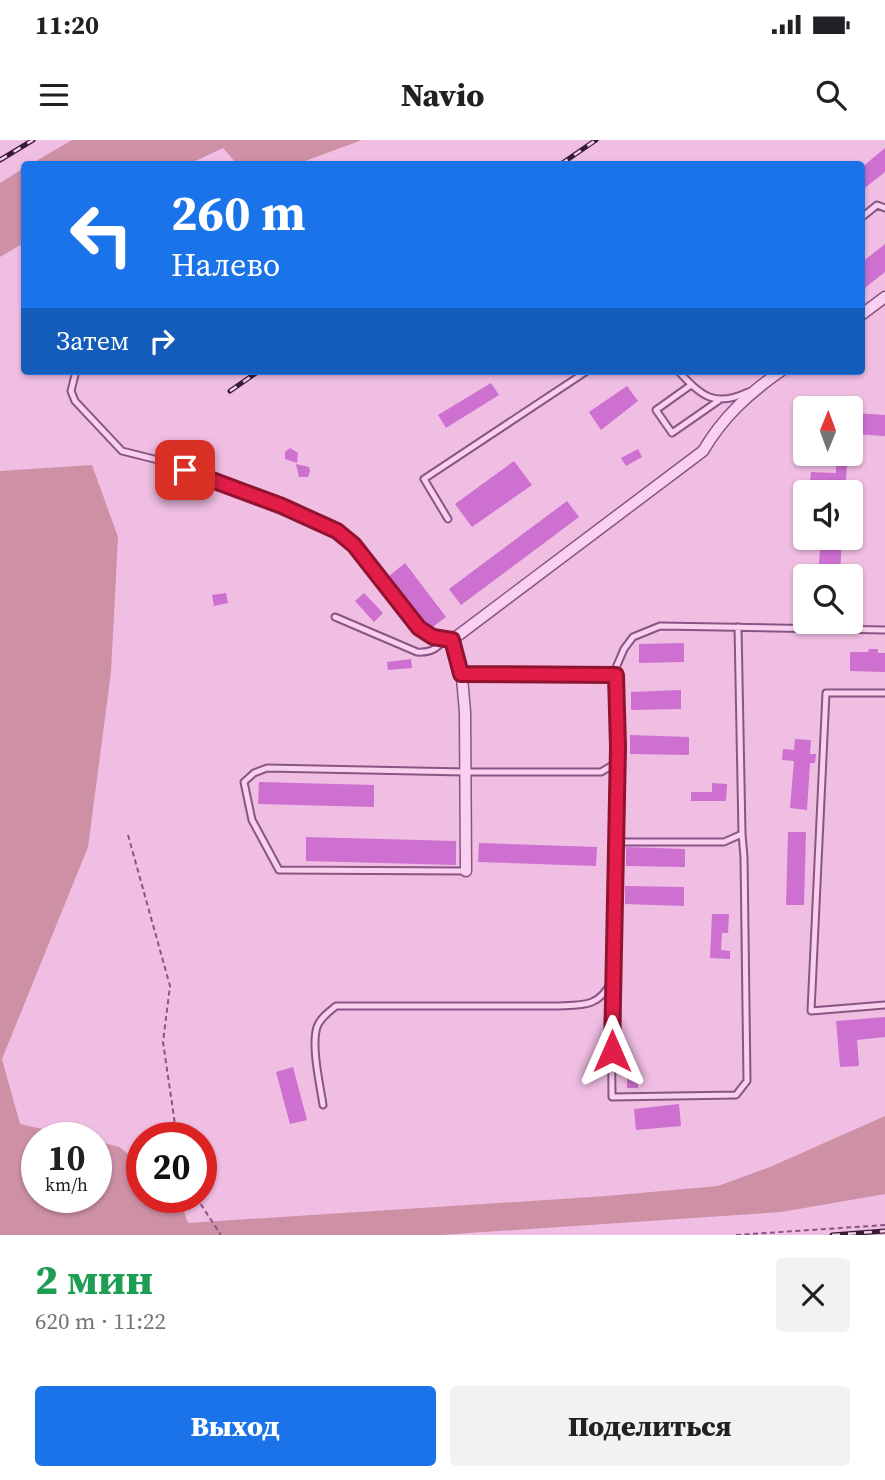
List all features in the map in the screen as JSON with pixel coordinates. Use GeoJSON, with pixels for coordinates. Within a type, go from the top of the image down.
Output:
{"type":"FeatureCollection","features":[{"type":"Feature","properties":{"kind":"street"},"geometry":{"type":"LineString","coordinates":[[865,312],[885,297]]}},
{"type":"Feature","properties":{"kind":"street"},"geometry":{"type":"LineString","coordinates":[[466,871],[465,712],[461,674],[448,640],[703,450],[716,428],[754,390],[775,375]]}},
{"type":"Feature","properties":{"kind":"lane"},"geometry":{"type":"LineString","coordinates":[[865,215],[877,205],[885,208]]}},
{"type":"Feature","properties":{"kind":"lane"},"geometry":{"type":"LineString","coordinates":[[75,375],[71,391],[75,401],[122,451],[170,463],[200,477],[282,506],[337,531],[354,545],[419,628],[433,637],[448,640]]}},
{"type":"Feature","properties":{"kind":"lane"},"geometry":{"type":"LineString","coordinates":[[448,519],[424,479],[581,375]]}},
{"type":"Feature","properties":{"kind":"lane"},"geometry":{"type":"LineString","coordinates":[[682,375],[702,394],[718,401]]}},
{"type":"Feature","properties":{"kind":"lane"},"geometry":{"type":"LineString","coordinates":[[691,385],[656,410],[672,433],[718,401],[733,399],[754,390]]}},
{"type":"Feature","properties":{"kind":"lane"},"geometry":{"type":"LineString","coordinates":[[335,617],[417,652],[427,653],[448,640]]}},
{"type":"Feature","properties":{"kind":"lane"},"geometry":{"type":"LineString","coordinates":[[738,627],[747,1081],[736,1095],[612,1097],[611,982],[618,762],[616,675],[624,649],[633,636],[660,626],[738,627],[885,630]]}},
{"type":"Feature","properties":{"kind":"lane"},"geometry":{"type":"LineString","coordinates":[[461,674],[616,675]]}},
{"type":"Feature","properties":{"kind":"lane"},"geometry":{"type":"LineString","coordinates":[[885,693],[827,693],[811,1011],[885,1006]]}},
{"type":"Feature","properties":{"kind":"lane"},"geometry":{"type":"LineString","coordinates":[[466,871],[279,870],[253,820],[244,782],[254,773],[267,768],[601,772],[618,762]]}},
{"type":"Feature","properties":{"kind":"lane"},"geometry":{"type":"LineString","coordinates":[[615,842],[724,842],[742,834]]}},
{"type":"Feature","properties":{"kind":"lane"},"geometry":{"type":"LineString","coordinates":[[323,1105],[317,1056],[317,1027],[325,1015],[336,1006],[588,1004],[604,996],[611,982]]}},
{"type":"Feature","properties":{"kind":"path"},"geometry":{"type":"LineString","coordinates":[[128,835],[170,986],[163,1042],[175,1122]]}},
{"type":"Feature","properties":{"kind":"path"},"geometry":{"type":"LineString","coordinates":[[207,1213],[222,1235]]}},
{"type":"Feature","properties":{"kind":"path"},"geometry":{"type":"LineString","coordinates":[[736,1235],[885,1225]]}},
{"type":"Feature","properties":{"kind":"shaded area"},"geometry":{"type":"Polygon","coordinates":[[[72,140],[362,140],[305,161],[234,161],[223,148],[195,161],[36,161],[72,140]]]}},
{"type":"Feature","properties":{"kind":"shaded area"},"geometry":{"type":"Polygon","coordinates":[[[21,170],[21,245],[0,257],[0,183],[21,170]]]}},
{"type":"Feature","properties":{"kind":"shaded area"},"geometry":{"type":"Polygon","coordinates":[[[92,465],[118,537],[111,672],[88,847],[2,1059],[21,1124],[21,1213],[112,1213],[112,1145],[126,1152],[126,1213],[185,1213],[188,1223],[607,1196],[718,1186],[770,1167],[885,1116],[885,1194],[781,1212],[440,1235],[0,1235],[0,471],[92,465]]]}},
{"type":"Feature","properties":{"kind":"building"},"geometry":{"type":"Polygon","coordinates":[[[885,148],[885,172],[865,188],[865,165],[885,148]]]}},
{"type":"Feature","properties":{"kind":"building"},"geometry":{"type":"Polygon","coordinates":[[[885,244],[885,272],[865,288],[865,260],[885,244]]]}},
{"type":"Feature","properties":{"kind":"building"},"geometry":{"type":"Polygon","coordinates":[[[491,383],[499,395],[446,428],[438,415],[491,383]]]}},
{"type":"Feature","properties":{"kind":"building"},"geometry":{"type":"Polygon","coordinates":[[[627,386],[638,401],[601,430],[589,412],[627,386]]]}},
{"type":"Feature","properties":{"kind":"building"},"geometry":{"type":"Polygon","coordinates":[[[863,414],[885,415],[885,436],[863,435],[863,414]]]}},
{"type":"Feature","properties":{"kind":"building"},"geometry":{"type":"Polygon","coordinates":[[[290,448],[298,453],[297,463],[285,459],[285,452],[290,448]]]}},
{"type":"Feature","properties":{"kind":"building"},"geometry":{"type":"Polygon","coordinates":[[[638,449],[642,457],[626,466],[621,458],[638,449]]]}},
{"type":"Feature","properties":{"kind":"building"},"geometry":{"type":"Polygon","coordinates":[[[514,461],[532,485],[472,527],[455,504],[514,461]]]}},
{"type":"Feature","properties":{"kind":"building"},"geometry":{"type":"Polygon","coordinates":[[[296,464],[309,467],[308,477],[299,477],[296,464]]]}},
{"type":"Feature","properties":{"kind":"building"},"geometry":{"type":"Polygon","coordinates":[[[836,466],[847,466],[846,480],[810,480],[811,472],[836,473],[836,466]]]}},
{"type":"Feature","properties":{"kind":"building"},"geometry":{"type":"Polygon","coordinates":[[[567,501],[579,517],[461,605],[449,589],[567,501]]]}},
{"type":"Feature","properties":{"kind":"building"},"geometry":{"type":"Polygon","coordinates":[[[820,550],[841,550],[841,564],[819,564],[820,550]]]}},
{"type":"Feature","properties":{"kind":"building"},"geometry":{"type":"Polygon","coordinates":[[[405,563],[446,617],[430,629],[389,576],[405,563]]]}},
{"type":"Feature","properties":{"kind":"building"},"geometry":{"type":"Polygon","coordinates":[[[226,593],[228,603],[214,606],[212,595],[226,593]]]}},
{"type":"Feature","properties":{"kind":"building"},"geometry":{"type":"Polygon","coordinates":[[[364,593],[383,613],[374,622],[355,601],[364,593]]]}},
{"type":"Feature","properties":{"kind":"building"},"geometry":{"type":"Polygon","coordinates":[[[684,643],[684,662],[639,663],[639,644],[684,643]]]}},
{"type":"Feature","properties":{"kind":"building"},"geometry":{"type":"Polygon","coordinates":[[[869,649],[878,649],[878,653],[885,653],[885,672],[850,671],[850,652],[868,652],[869,649]]]}},
{"type":"Feature","properties":{"kind":"building"},"geometry":{"type":"Polygon","coordinates":[[[411,659],[412,668],[388,670],[387,662],[411,659]]]}},
{"type":"Feature","properties":{"kind":"building"},"geometry":{"type":"Polygon","coordinates":[[[681,690],[681,709],[631,710],[631,692],[681,690]]]}},
{"type":"Feature","properties":{"kind":"building"},"geometry":{"type":"Polygon","coordinates":[[[630,735],[689,737],[689,755],[630,754],[630,735]]]}},
{"type":"Feature","properties":{"kind":"building"},"geometry":{"type":"Polygon","coordinates":[[[795,739],[811,740],[810,754],[816,754],[815,763],[810,763],[807,810],[790,808],[794,761],[782,760],[783,749],[794,750],[795,739]]]}},
{"type":"Feature","properties":{"kind":"building"},"geometry":{"type":"Polygon","coordinates":[[[259,782],[374,785],[374,807],[258,804],[259,782]]]}},
{"type":"Feature","properties":{"kind":"building"},"geometry":{"type":"Polygon","coordinates":[[[712,783],[727,784],[726,801],[691,801],[691,792],[712,792],[712,783]]]}},
{"type":"Feature","properties":{"kind":"building"},"geometry":{"type":"Polygon","coordinates":[[[788,832],[806,832],[804,905],[786,905],[788,832]]]}},
{"type":"Feature","properties":{"kind":"building"},"geometry":{"type":"Polygon","coordinates":[[[306,837],[456,841],[456,865],[306,861],[306,837]]]}},
{"type":"Feature","properties":{"kind":"building"},"geometry":{"type":"Polygon","coordinates":[[[479,843],[597,847],[596,866],[478,862],[479,843]]]}},
{"type":"Feature","properties":{"kind":"building"},"geometry":{"type":"Polygon","coordinates":[[[626,847],[685,849],[685,867],[626,866],[626,847]]]}},
{"type":"Feature","properties":{"kind":"building"},"geometry":{"type":"Polygon","coordinates":[[[625,886],[684,887],[684,906],[625,904],[625,886]]]}},
{"type":"Feature","properties":{"kind":"building"},"geometry":{"type":"Polygon","coordinates":[[[712,914],[729,914],[728,933],[722,933],[721,950],[730,951],[730,959],[710,958],[712,914]]]}},
{"type":"Feature","properties":{"kind":"building"},"geometry":{"type":"Polygon","coordinates":[[[885,1017],[885,1037],[857,1040],[859,1066],[840,1067],[836,1021],[885,1017]]]}},
{"type":"Feature","properties":{"kind":"building"},"geometry":{"type":"Polygon","coordinates":[[[293,1067],[307,1120],[290,1124],[276,1072],[293,1067]]]}},
{"type":"Feature","properties":{"kind":"building"},"geometry":{"type":"Polygon","coordinates":[[[627,1068],[639,1069],[638,1088],[627,1088],[627,1068]]]}},
{"type":"Feature","properties":{"kind":"building"},"geometry":{"type":"Polygon","coordinates":[[[679,1104],[681,1126],[636,1130],[634,1109],[679,1104]]]}},
{"type":"Feature","properties":{"kind":"railway"},"geometry":{"type":"LineString","coordinates":[[0,160],[33,140]]}},
{"type":"Feature","properties":{"kind":"railway"},"geometry":{"type":"LineString","coordinates":[[565,161],[596,140]]}},
{"type":"Feature","properties":{"kind":"railway"},"geometry":{"type":"LineString","coordinates":[[230,391],[253,375]]}},
{"type":"Feature","properties":{"kind":"railway"},"geometry":{"type":"LineString","coordinates":[[832,1235],[885,1231]]}},
{"type":"Feature","properties":{"kind":"route"},"geometry":{"type":"LineString","coordinates":[[185,470],[282,506],[337,531],[354,545],[419,628],[433,637],[452,640],[461,674],[616,675],[618,747],[611,982],[612,1051]]}}]}
